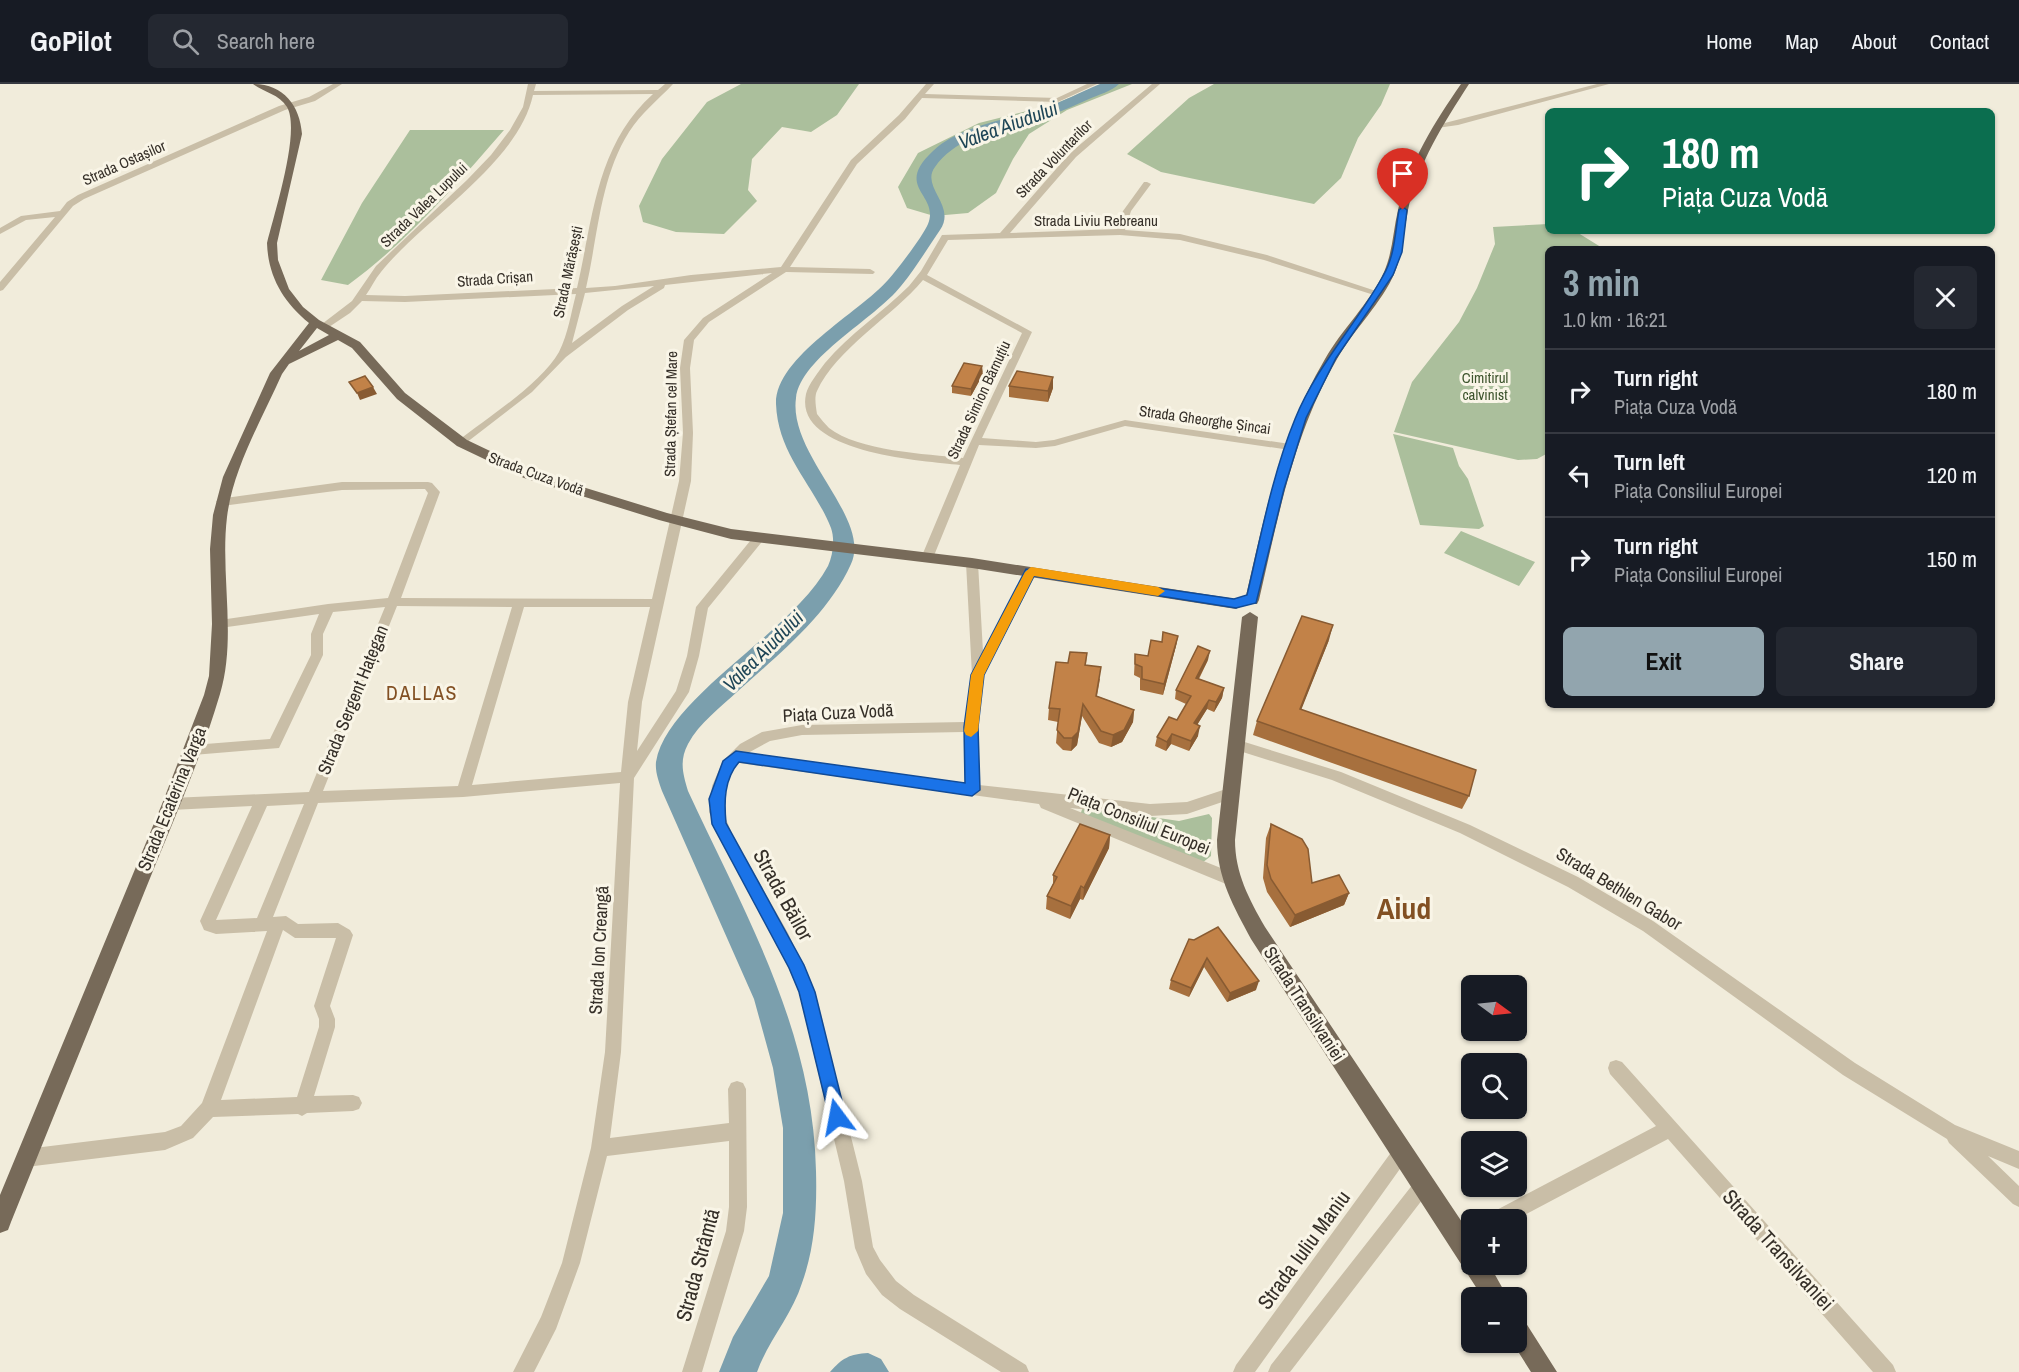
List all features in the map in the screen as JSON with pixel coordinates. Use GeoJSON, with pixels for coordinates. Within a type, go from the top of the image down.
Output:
{"type":"FeatureCollection","features":[{"type":"Feature","properties":{"kind":"main road"},"geometry":{"type":"LineString","coordinates":[[257,84],[283,97],[291,106]]}},
{"type":"Feature","properties":{"kind":"main road"},"geometry":{"type":"LineString","coordinates":[[1252,600],[1290,447],[1305,409],[1331,358],[1388,275],[1397,252],[1406,196],[1437,126],[1466,84]]}},
{"type":"Feature","properties":{"kind":"main road","name":"Strada Cuza Vodă"},"geometry":{"type":"LineString","coordinates":[[291,106],[297,117],[297,134],[275,225],[273,260],[284,289],[293,303],[319,325],[366,354],[401,396],[462,443],[528,475],[678,521],[759,538],[927,558]]}},
{"type":"Feature","properties":{"kind":"main road","name":"Strada Ecaterina Varga"},"geometry":{"type":"LineString","coordinates":[[0,1222],[193,750],[217,676],[220,624],[216,549],[222,502],[230,477],[262,404],[284,365],[319,325]]}},
{"type":"Feature","properties":{"kind":"main road"},"geometry":{"type":"LineString","coordinates":[[284,365],[338,335]]}},
{"type":"Feature","properties":{"kind":"main road"},"geometry":{"type":"LineString","coordinates":[[927,558],[1236,604],[1244,599],[1252,600],[1259,604],[1261,610],[1257,615],[1250,617],[1238,613],[1236,604]]}},
{"type":"Feature","properties":{"kind":"main road"},"geometry":{"type":"LineString","coordinates":[[1235,744],[1250,617]]}},
{"type":"Feature","properties":{"kind":"main road","name":"Strada Transilvaniei"},"geometry":{"type":"LineString","coordinates":[[1235,744],[1226,840],[1231,879],[1258,933],[1401,1153],[1423,1185],[1461,1230]]}},
{"type":"Feature","properties":{"kind":"main road"},"geometry":{"type":"LineString","coordinates":[[1527,1345],[1545,1372]]}},
{"type":"Feature","properties":{"kind":"street","name":"Strada Ostașilor"},"geometry":{"type":"LineString","coordinates":[[0,288],[70,204],[94,190],[312,99],[338,84]]}},
{"type":"Feature","properties":{"kind":"street","name":"Strada Mărășești"},"geometry":{"type":"LineString","coordinates":[[462,443],[522,394],[561,356],[567,343],[581,290],[600,188],[612,156],[638,111],[669,84]]}},
{"type":"Feature","properties":{"kind":"street","name":"Strada Ștefan cel Mare"},"geometry":{"type":"LineString","coordinates":[[678,521],[688,455],[685,368],[689,340],[706,320],[784,269],[854,162],[930,84]]}},
{"type":"Feature","properties":{"kind":"street"},"geometry":{"type":"LineString","coordinates":[[920,96],[1058,100],[1093,84]]}},
{"type":"Feature","properties":{"kind":"street","name":"Strada Voluntarilor"},"geometry":{"type":"LineString","coordinates":[[1004,234],[1073,155],[1156,84]]}},
{"type":"Feature","properties":{"kind":"street"},"geometry":{"type":"LineString","coordinates":[[1437,126],[1458,123],[1605,84]]}},
{"type":"Feature","properties":{"kind":"street","name":"Strada Valea Lupului"},"geometry":{"type":"LineString","coordinates":[[319,325],[360,298],[379,268],[487,162],[525,115],[532,89],[658,92]]}},
{"type":"Feature","properties":{"kind":"street"},"geometry":{"type":"LineString","coordinates":[[1120,232],[1127,211],[1147,184]]}},
{"type":"Feature","properties":{"kind":"street"},"geometry":{"type":"LineString","coordinates":[[0,231],[24,218],[63,213]]}},
{"type":"Feature","properties":{"kind":"street","name":"Strada Liviu Rebreanu"},"geometry":{"type":"LineString","coordinates":[[922,276],[945,237],[951,235],[1120,232],[1169,235],[1213,243],[1377,293]]}},
{"type":"Feature","properties":{"kind":"street","name":"Strada Crișan"},"geometry":{"type":"LineString","coordinates":[[360,298],[405,299],[627,288],[784,269],[870,272]]}},
{"type":"Feature","properties":{"kind":"street"},"geometry":{"type":"LineString","coordinates":[[922,276],[828,365],[809,398],[809,410],[814,421],[823,429],[852,444],[876,450],[966,462]]}},
{"type":"Feature","properties":{"kind":"street","name":"Strada Simion Bărnuțiu"},"geometry":{"type":"LineString","coordinates":[[922,276],[1027,332],[975,441],[927,558]]}},
{"type":"Feature","properties":{"kind":"street","name":"Strada Crișan"},"geometry":{"type":"LineString","coordinates":[[561,356],[625,308],[668,282]]}},
{"type":"Feature","properties":{"kind":"street","name":"Strada Gheorghe Șincai"},"geometry":{"type":"LineString","coordinates":[[975,441],[1054,443],[1125,423],[1290,447]]}},
{"type":"Feature","properties":{"kind":"street","name":"Strada Sergent Hațegan"},"geometry":{"type":"LineString","coordinates":[[26,1158],[165,1141],[187,1132],[209,1109],[314,798],[393,603],[434,492],[428,486],[342,486],[222,502]]}},
{"type":"Feature","properties":{"kind":"street","name":"Strada Ion Creangă"},"geometry":{"type":"LineString","coordinates":[[523,1372],[549,1322],[571,1263],[600,1148],[613,1052],[627,777],[634,702],[656,603],[678,521]]}},
{"type":"Feature","properties":{"kind":"street"},"geometry":{"type":"LineString","coordinates":[[627,777],[682,693],[693,657],[702,606],[759,538]]}},
{"type":"Feature","properties":{"kind":"street"},"geometry":{"type":"LineString","coordinates":[[736,756],[972,790],[971,727],[978,675],[972,563]]}},
{"type":"Feature","properties":{"kind":"street"},"geometry":{"type":"LineString","coordinates":[[978,675],[1031,572]]}},
{"type":"Feature","properties":{"kind":"street","name":"Strada Sergent Hațegan"},"geometry":{"type":"LineString","coordinates":[[220,624],[328,608],[393,603],[656,603]]}},
{"type":"Feature","properties":{"kind":"street"},"geometry":{"type":"LineString","coordinates":[[463,791],[519,603]]}},
{"type":"Feature","properties":{"kind":"street"},"geometry":{"type":"LineString","coordinates":[[193,750],[274,744],[317,655],[316,634],[328,608]]}},
{"type":"Feature","properties":{"kind":"street","name":"Piața Cuza Vodă"},"geometry":{"type":"LineString","coordinates":[[736,756],[754,742],[780,733],[971,727]]}},
{"type":"Feature","properties":{"kind":"street","name":"Strada Bethlen Gabor"},"geometry":{"type":"LineString","coordinates":[[1235,744],[1336,776],[1465,829],[1573,882],[1648,926],[1802,1038],[1949,1131]]}},
{"type":"Feature","properties":{"kind":"street","name":"Strada Băilor"},"geometry":{"type":"LineString","coordinates":[[736,756],[728,765],[719,786],[716,806],[719,824],[765,904],[807,992],[853,1181],[864,1248],[873,1267],[889,1288],[1019,1372]]}},
{"type":"Feature","properties":{"kind":"street","name":"Strada Sergent Hațegan"},"geometry":{"type":"LineString","coordinates":[[171,804],[463,791],[627,777]]}},
{"type":"Feature","properties":{"kind":"street","name":"Piața Consiliul Europei"},"geometry":{"type":"LineString","coordinates":[[972,790],[1168,810],[1204,804],[1229,794]]}},
{"type":"Feature","properties":{"kind":"street","name":"Piața Consiliul Europei"},"geometry":{"type":"LineString","coordinates":[[1033,798],[1231,879]]}},
{"type":"Feature","properties":{"kind":"street"},"geometry":{"type":"LineString","coordinates":[[262,800],[208,921],[209,926],[216,927],[286,923],[295,931],[338,930],[345,935],[322,1006],[327,1019],[327,1027],[302,1107]]}},
{"type":"Feature","properties":{"kind":"street","name":"Strada Transilvaniei"},"geometry":{"type":"LineString","coordinates":[[1616,1068],[1886,1372]]}},
{"type":"Feature","properties":{"kind":"street","name":"Strada Strâmtă"},"geometry":{"type":"LineString","coordinates":[[692,1372],[735,1231],[738,1207],[737,1089]]}},
{"type":"Feature","properties":{"kind":"street"},"geometry":{"type":"LineString","coordinates":[[209,1109],[302,1107],[353,1103]]}},
{"type":"Feature","properties":{"kind":"street"},"geometry":{"type":"LineString","coordinates":[[1516,1209],[1669,1130]]}},
{"type":"Feature","properties":{"kind":"street"},"geometry":{"type":"LineString","coordinates":[[600,1148],[737,1131]]}},
{"type":"Feature","properties":{"kind":"street"},"geometry":{"type":"LineString","coordinates":[[1949,1131],[2019,1160]]}},
{"type":"Feature","properties":{"kind":"street"},"geometry":{"type":"LineString","coordinates":[[1949,1131],[2019,1198]]}},
{"type":"Feature","properties":{"kind":"street","name":"Strada Iuliu Maniu"},"geometry":{"type":"LineString","coordinates":[[1244,1372],[1401,1153]]}},
{"type":"Feature","properties":{"kind":"street"},"geometry":{"type":"LineString","coordinates":[[1278,1372],[1423,1185]]}},
{"type":"Feature","properties":{"kind":"green space"},"geometry":{"type":"Polygon","coordinates":[[[741,84],[859,84],[837,115],[811,132],[782,127],[752,159],[748,190],[757,201],[724,234],[676,232],[643,222],[639,206],[662,159],[707,102],[741,84]]]}},
{"type":"Feature","properties":{"kind":"green space"},"geometry":{"type":"Polygon","coordinates":[[[1102,84],[1132,84],[1067,110],[1029,134],[996,193],[968,213],[934,216],[907,208],[898,187],[918,153],[979,123],[1055,104],[1102,84]]]}},
{"type":"Feature","properties":{"kind":"green space"},"geometry":{"type":"Polygon","coordinates":[[[1214,84],[1390,84],[1381,105],[1358,138],[1341,178],[1314,204],[1161,172],[1127,154],[1189,98],[1214,84]]]}},
{"type":"Feature","properties":{"kind":"green space"},"geometry":{"type":"Polygon","coordinates":[[[410,130],[504,130],[411,232],[370,268],[348,285],[321,280],[362,203],[410,130]]]}},
{"type":"Feature","properties":{"kind":"green space","name":"Cimitirul calvinist"},"geometry":{"type":"Polygon","coordinates":[[[1545,224],[1545,234],[1580,234],[1599,246],[1545,246],[1545,455],[1537,459],[1518,460],[1394,432],[1412,382],[1459,322],[1477,288],[1495,244],[1493,227],[1545,224]]]}},
{"type":"Feature","properties":{"kind":"green space"},"geometry":{"type":"Polygon","coordinates":[[[1393,434],[1453,448],[1459,466],[1468,479],[1484,526],[1479,529],[1420,525],[1393,434]]]}},
{"type":"Feature","properties":{"kind":"green space"},"geometry":{"type":"Polygon","coordinates":[[[1461,531],[1535,562],[1519,586],[1444,553],[1461,531]]]}},
{"type":"Feature","properties":{"kind":"green space"},"geometry":{"type":"Polygon","coordinates":[[[1083,807],[1179,821],[1209,814],[1212,818],[1211,856],[1202,863],[1080,815],[1083,807]]]}},
{"type":"Feature","properties":{"kind":"water"},"geometry":{"type":"Polygon","coordinates":[[[868,1353],[881,1359],[889,1372],[830,1372],[838,1363],[847,1358],[856,1354],[868,1353]]]}},
{"type":"Feature","properties":{"kind":"building"},"geometry":{"type":"Polygon","coordinates":[[[964,363],[982,366],[971,389],[952,386],[964,363]]]}},
{"type":"Feature","properties":{"kind":"building"},"geometry":{"type":"Polygon","coordinates":[[[1017,371],[1053,377],[1048,391],[1009,386],[1017,371]]]}},
{"type":"Feature","properties":{"kind":"building"},"geometry":{"type":"Polygon","coordinates":[[[365,376],[373,387],[357,393],[349,382],[365,376]]]}},
{"type":"Feature","properties":{"kind":"building"},"geometry":{"type":"Polygon","coordinates":[[[1302,616],[1333,625],[1300,709],[1476,770],[1469,796],[1257,721],[1302,616]]]}},
{"type":"Feature","properties":{"kind":"building"},"geometry":{"type":"Polygon","coordinates":[[[1163,632],[1178,636],[1164,684],[1142,679],[1142,667],[1135,664],[1135,654],[1148,656],[1151,640],[1162,642],[1163,632]]]}},
{"type":"Feature","properties":{"kind":"building"},"geometry":{"type":"Polygon","coordinates":[[[1198,646],[1210,651],[1196,678],[1224,688],[1216,702],[1209,700],[1194,723],[1200,726],[1191,741],[1172,734],[1167,742],[1157,737],[1169,717],[1177,720],[1191,696],[1176,690],[1198,646]]]}},
{"type":"Feature","properties":{"kind":"building"},"geometry":{"type":"Polygon","coordinates":[[[1070,652],[1087,653],[1085,665],[1101,667],[1096,696],[1134,710],[1124,730],[1113,735],[1101,731],[1083,704],[1078,732],[1072,738],[1064,738],[1057,730],[1060,709],[1049,708],[1056,662],[1068,663],[1070,652]]]}},
{"type":"Feature","properties":{"kind":"building"},"geometry":{"type":"Polygon","coordinates":[[[1080,824],[1110,835],[1084,888],[1081,886],[1071,906],[1047,896],[1057,877],[1053,875],[1080,824]]]}},
{"type":"Feature","properties":{"kind":"building"},"geometry":{"type":"Polygon","coordinates":[[[1271,824],[1302,839],[1308,849],[1312,883],[1339,875],[1349,893],[1295,915],[1271,879],[1267,865],[1271,824]]]}},
{"type":"Feature","properties":{"kind":"building"},"geometry":{"type":"Polygon","coordinates":[[[1218,927],[1259,981],[1230,993],[1207,958],[1191,988],[1171,980],[1189,939],[1194,940],[1218,927]]]}},
{"type":"Feature","properties":{"kind":"waterway","name":"Valea Aiudului"},"geometry":{"type":"LineString","coordinates":[[738,1372],[746,1350],[785,1282],[800,1213],[799,1128],[789,1068],[769,999],[675,791],[669,767],[672,752],[683,730],[790,628],[819,596],[840,564],[844,546],[842,528],[812,478],[793,439],[787,419],[786,401],[789,384],[799,368],[894,284],[936,224],[937,209],[923,181],[925,169],[952,143],[975,133],[1049,111],[1112,84]]}},
{"type":"Feature","properties":{"kind":"slow traffic"},"geometry":{"type":"LineString","coordinates":[[971,731],[978,675],[1031,572],[1158,591]]}},
{"type":"Feature","properties":{"kind":"district","name":"DALLAS"},"geometry":{"type":"Point","coordinates":[422,693]}},
{"type":"Feature","properties":{"kind":"district","name":"Aiud"},"geometry":{"type":"Point","coordinates":[1404,909]}},
{"type":"Feature","properties":{"kind":"route"},"geometry":{"type":"LineString","coordinates":[[837,1117],[807,992],[765,904],[719,824],[716,799],[728,765],[736,756],[972,790],[971,727],[978,675],[1031,572],[1236,604],[1237,601],[1244,599],[1252,600],[1278,489],[1300,418],[1331,358],[1388,275],[1397,252],[1403,210]]}}]}
